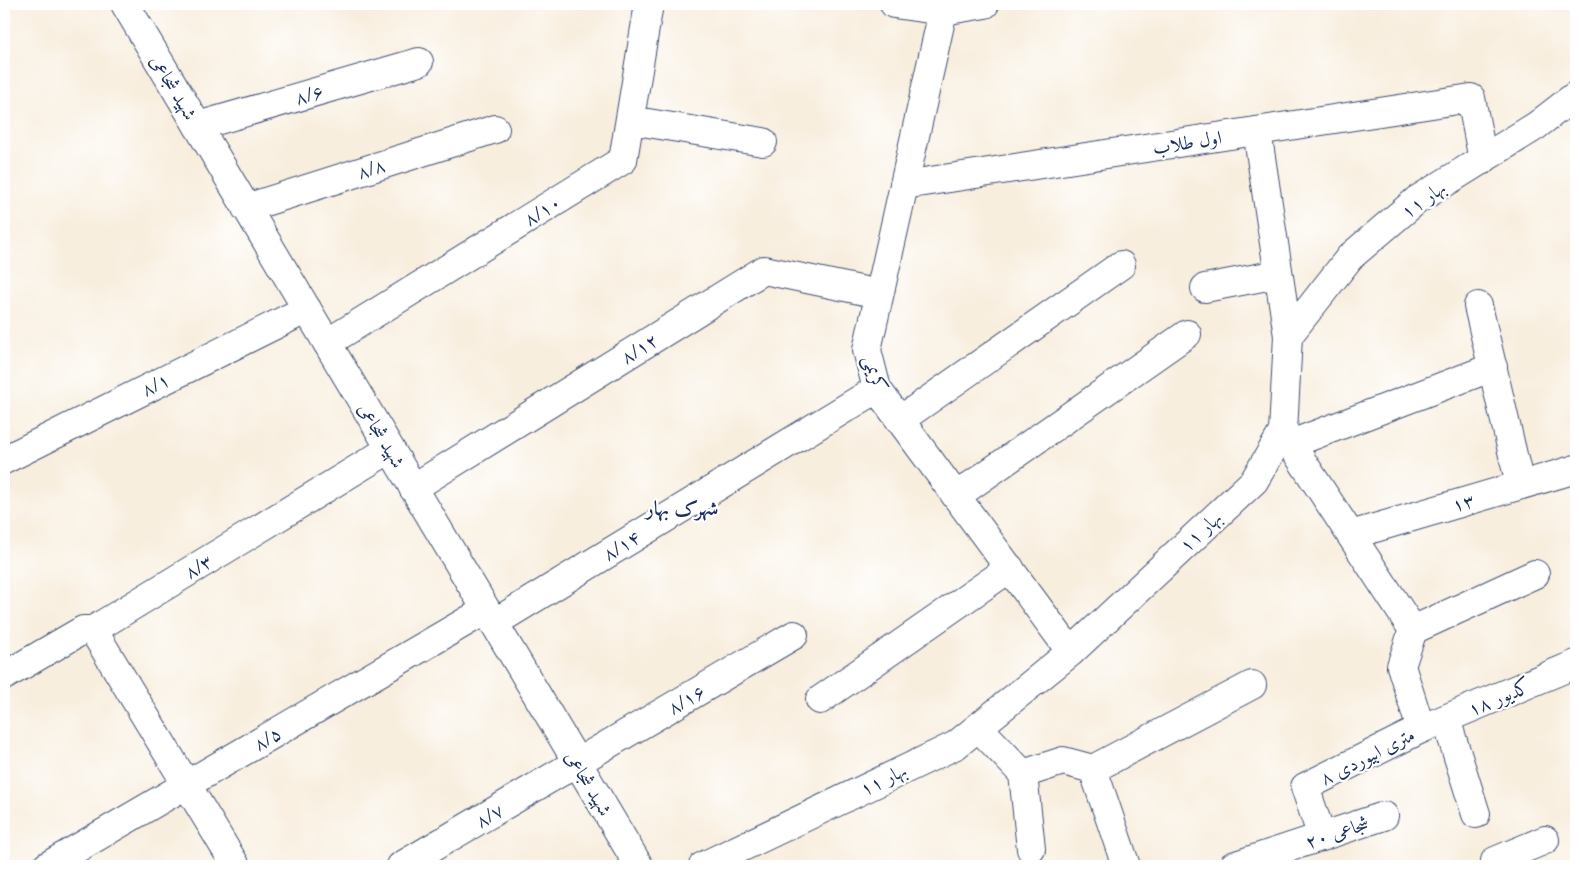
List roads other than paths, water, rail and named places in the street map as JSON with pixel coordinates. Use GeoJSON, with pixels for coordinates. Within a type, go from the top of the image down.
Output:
{"type":"FeatureCollection","features":[{"type":"Feature","properties":{"kind":"street","name":"شهید شجاعی"},"geometry":{"type":"LineString","coordinates":[[124,4],[640,866]]}},
{"type":"Feature","properties":{"kind":"street","name":"۸/۱۰"},"geometry":{"type":"LineString","coordinates":[[327,343],[623,160],[649,4]]}},
{"type":"Feature","properties":{"kind":"street"},"geometry":{"type":"LineString","coordinates":[[894,4],[943,10],[983,4]]}},
{"type":"Feature","properties":{"kind":"street","name":"کریمی"},"geometry":{"type":"LineString","coordinates":[[943,10],[867,350],[877,389],[1071,652]]}},
{"type":"Feature","properties":{"kind":"street","name":"۸/۶"},"geometry":{"type":"LineString","coordinates":[[198,126],[419,62]]}},
{"type":"Feature","properties":{"kind":"street","name":"بهار ۱۱"},"geometry":{"type":"LineString","coordinates":[[703,866],[956,744],[1071,652],[1254,481],[1287,438],[1288,336],[1350,257],[1417,200],[1536,126],[1576,95]]}},
{"type":"Feature","properties":{"kind":"street","name":"اول طلاب"},"geometry":{"type":"LineString","coordinates":[[904,185],[1471,98],[1483,160]]}},
{"type":"Feature","properties":{"kind":"street"},"geometry":{"type":"LineString","coordinates":[[630,120],[763,142]]}},
{"type":"Feature","properties":{"kind":"street","name":"۸/۸"},"geometry":{"type":"LineString","coordinates":[[246,208],[495,128]]}},
{"type":"Feature","properties":{"kind":"street"},"geometry":{"type":"LineString","coordinates":[[1258,131],[1288,336]]}},
{"type":"Feature","properties":{"kind":"street"},"geometry":{"type":"LineString","coordinates":[[900,420],[1121,265]]}},
{"type":"Feature","properties":{"kind":"street","name":"۸/۱۲"},"geometry":{"type":"LineString","coordinates":[[414,488],[764,270],[879,294]]}},
{"type":"Feature","properties":{"kind":"street"},"geometry":{"type":"LineString","coordinates":[[1206,288],[1278,274]]}},
{"type":"Feature","properties":{"kind":"street"},"geometry":{"type":"LineString","coordinates":[[1478,306],[1520,485]]}},
{"type":"Feature","properties":{"kind":"street","name":"۸/۱"},"geometry":{"type":"LineString","coordinates":[[4,460],[306,309]]}},
{"type":"Feature","properties":{"kind":"street"},"geometry":{"type":"LineString","coordinates":[[956,496],[1187,334]]}},
{"type":"Feature","properties":{"kind":"street"},"geometry":{"type":"LineString","coordinates":[[1413,630],[1287,438],[1493,367]]}},
{"type":"Feature","properties":{"kind":"street","name":"۸/۱۴"},"geometry":{"type":"LineString","coordinates":[[490,616],[877,389]]}},
{"type":"Feature","properties":{"kind":"street","name":"۸/۳"},"geometry":{"type":"LineString","coordinates":[[4,676],[83,630],[93,630],[390,449]]}},
{"type":"Feature","properties":{"kind":"street","name":"۱۳"},"geometry":{"type":"LineString","coordinates":[[1351,535],[1576,469]]}},
{"type":"Feature","properties":{"kind":"street"},"geometry":{"type":"LineString","coordinates":[[820,700],[1010,568]]}},
{"type":"Feature","properties":{"kind":"street"},"geometry":{"type":"LineString","coordinates":[[1421,729],[1401,666],[1413,630],[1535,574]]}},
{"type":"Feature","properties":{"kind":"street","name":"۸/۵"},"geometry":{"type":"LineString","coordinates":[[47,866],[187,785],[490,616]]}},
{"type":"Feature","properties":{"kind":"street"},"geometry":{"type":"LineString","coordinates":[[93,630],[236,866]]}},
{"type":"Feature","properties":{"kind":"street","name":"۸/۱۶"},"geometry":{"type":"LineString","coordinates":[[577,763],[794,635]]}},
{"type":"Feature","properties":{"kind":"street","name":"کدیور ۱۸"},"geometry":{"type":"LineString","coordinates":[[1421,729],[1576,664]]}},
{"type":"Feature","properties":{"kind":"street"},"geometry":{"type":"LineString","coordinates":[[1023,774],[1063,761],[1093,769],[1252,685]]}},
{"type":"Feature","properties":{"kind":"street"},"geometry":{"type":"LineString","coordinates":[[1446,718],[1476,814]]}},
{"type":"Feature","properties":{"kind":"street"},"geometry":{"type":"LineString","coordinates":[[978,727],[1023,774],[1031,849]]}},
{"type":"Feature","properties":{"kind":"street","name":"۸ متری ابیوردی"},"geometry":{"type":"LineString","coordinates":[[1322,837],[1305,787],[1421,729]]}},
{"type":"Feature","properties":{"kind":"street","name":"۸/۷"},"geometry":{"type":"LineString","coordinates":[[401,866],[577,763]]}},
{"type":"Feature","properties":{"kind":"street"},"geometry":{"type":"LineString","coordinates":[[1093,769],[1126,866]]}},
{"type":"Feature","properties":{"kind":"street","name":"شجاعی ۲۰"},"geometry":{"type":"LineString","coordinates":[[1233,866],[1281,859],[1322,837],[1384,816]]}},
{"type":"Feature","properties":{"kind":"street"},"geometry":{"type":"LineString","coordinates":[[1497,866],[1495,861],[1545,840]]}},
{"type":"Feature","properties":{"kind":"district","name":"شهرک بهار"},"geometry":{"type":"Point","coordinates":[682,508]}}]}
